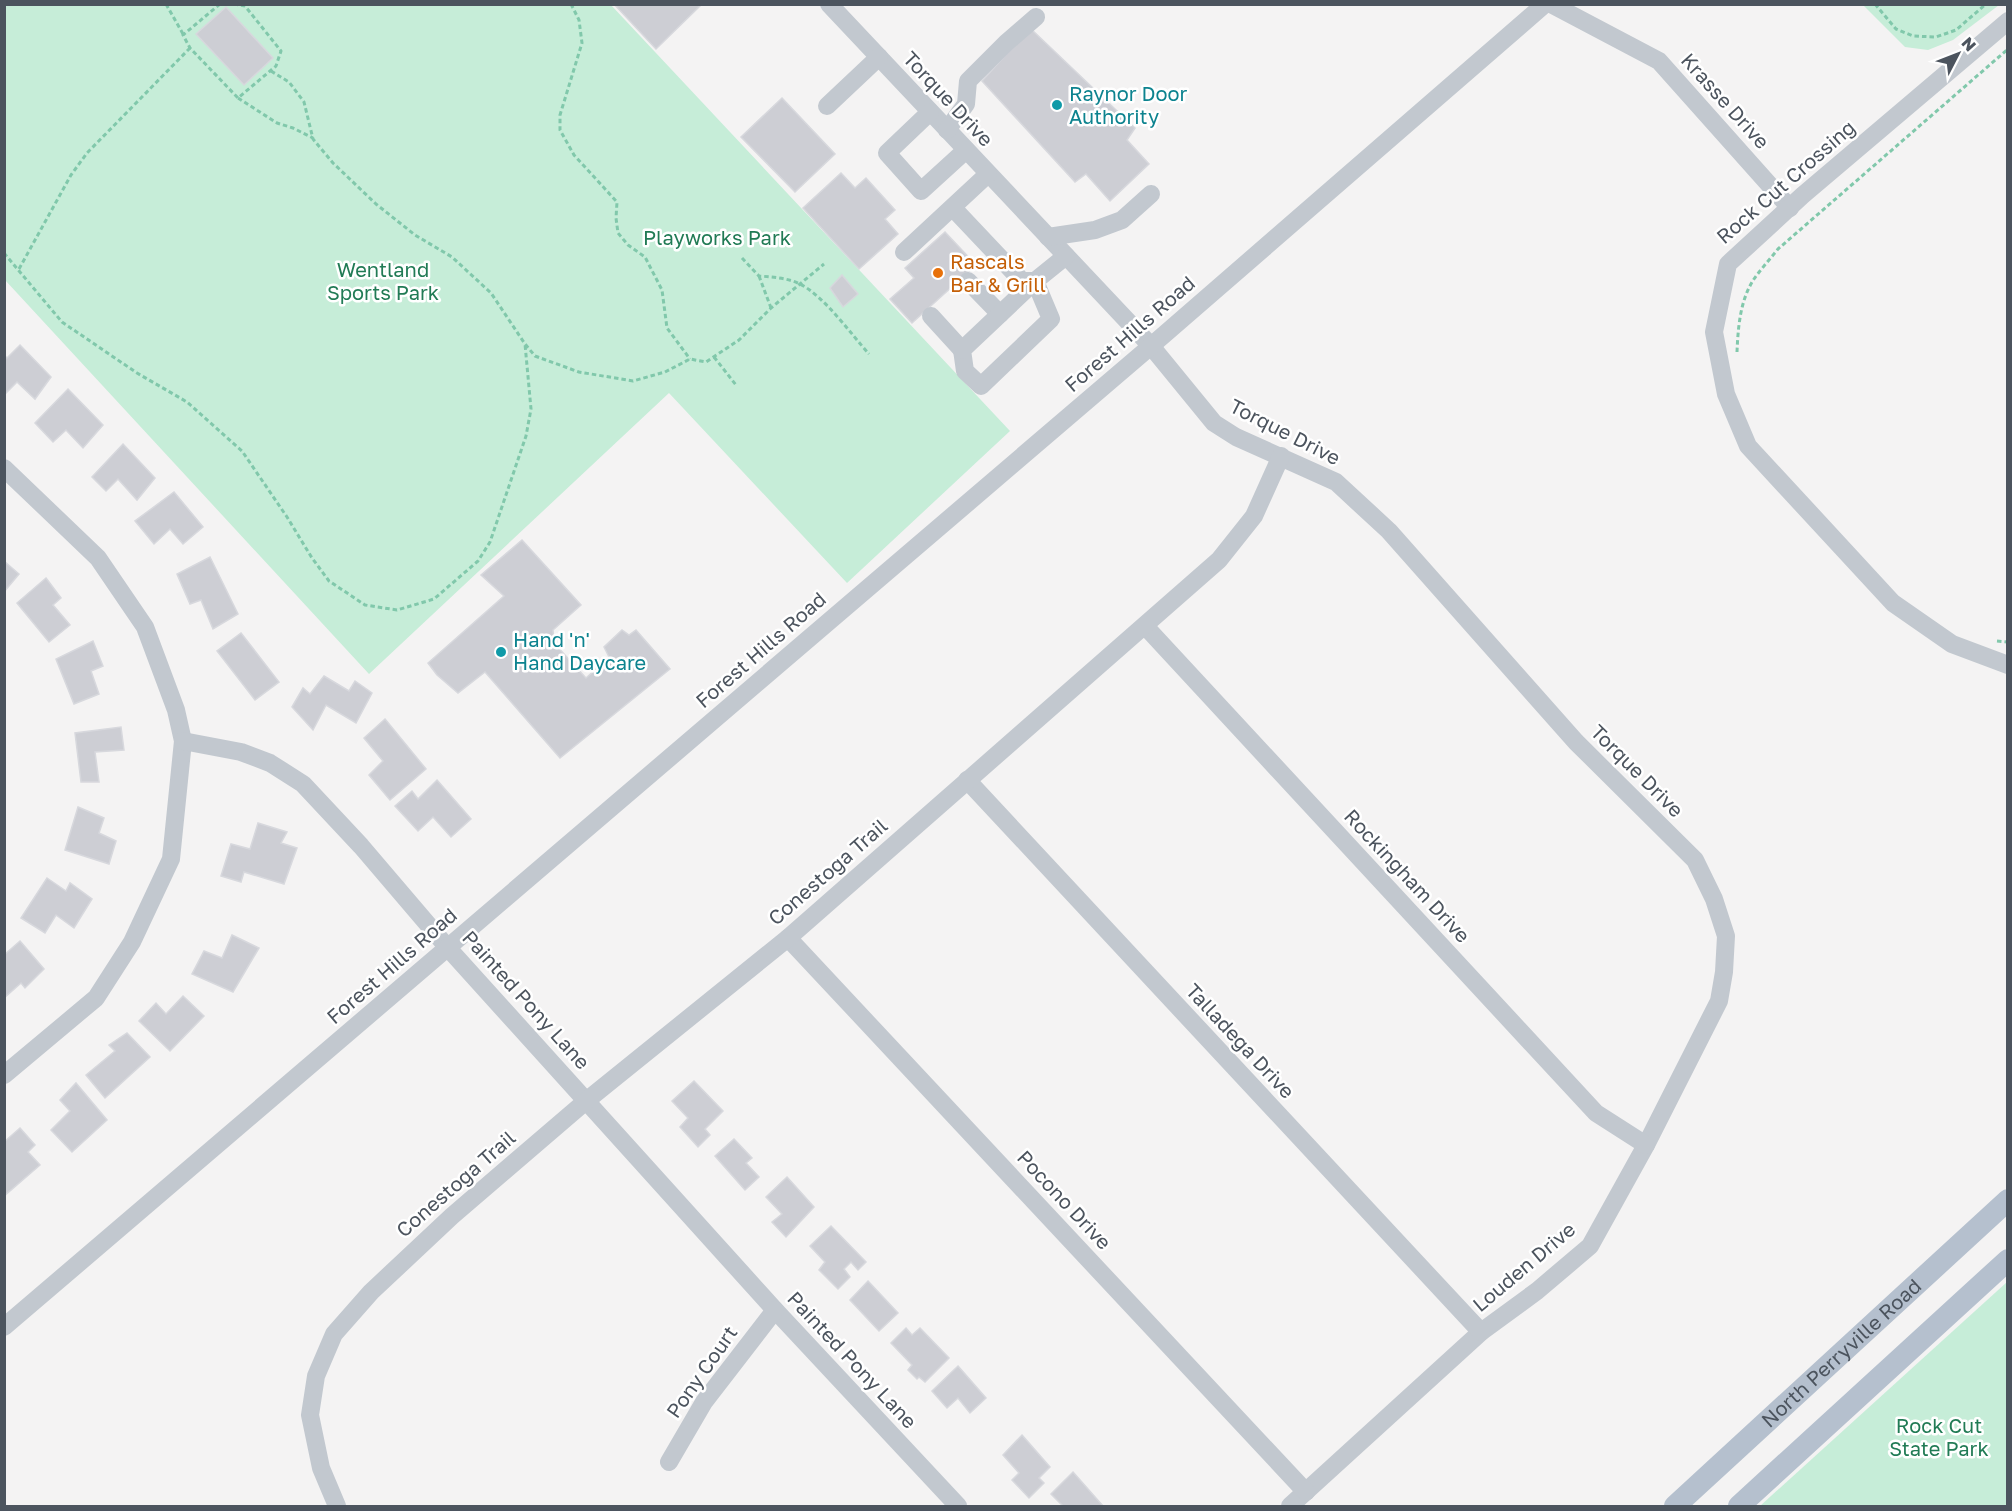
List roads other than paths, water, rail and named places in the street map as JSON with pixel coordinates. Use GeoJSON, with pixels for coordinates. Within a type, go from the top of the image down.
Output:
{"type":"FeatureCollection","features":[{"type":"Feature","properties":{"kind":"main road","name":"North Perryville Road"},"geometry":{"type":"LineString","coordinates":[[1675,1506],[2007,1200]]}},
{"type":"Feature","properties":{"kind":"main road"},"geometry":{"type":"LineString","coordinates":[[1739,1506],[2007,1260]]}},
{"type":"Feature","properties":{"kind":"street","name":"Torque Drive"},"geometry":{"type":"LineString","coordinates":[[829,4],[1151,346],[1214,423],[1236,437],[1336,482],[1389,531],[1576,742],[1695,860],[1714,899],[1726,936]]}},
{"type":"Feature","properties":{"kind":"street","name":"Forest Hills Road"},"geometry":{"type":"LineString","coordinates":[[4,1327],[1151,346],[1545,4]]}},
{"type":"Feature","properties":{"kind":"street","name":"Krasse Drive"},"geometry":{"type":"LineString","coordinates":[[1551,4],[1659,60],[1790,208]]}},
{"type":"Feature","properties":{"kind":"street"},"geometry":{"type":"LineString","coordinates":[[947,130],[966,104],[968,81],[1036,17]]}},
{"type":"Feature","properties":{"kind":"street","name":"Rock Cut Crossing"},"geometry":{"type":"LineString","coordinates":[[2007,21],[1728,264],[1714,332],[1726,394],[1748,446],[1893,603],[1952,644],[2007,665]]}},
{"type":"Feature","properties":{"kind":"street"},"geometry":{"type":"LineString","coordinates":[[827,106],[879,57]]}},
{"type":"Feature","properties":{"kind":"street"},"geometry":{"type":"LineString","coordinates":[[930,112],[887,153],[921,191],[966,150]]}},
{"type":"Feature","properties":{"kind":"street"},"geometry":{"type":"LineString","coordinates":[[903,252],[988,174]]}},
{"type":"Feature","properties":{"kind":"street"},"geometry":{"type":"LineString","coordinates":[[1048,237],[1095,230],[1122,220],[1151,194]]}},
{"type":"Feature","properties":{"kind":"street"},"geometry":{"type":"LineString","coordinates":[[953,208],[1022,281],[1035,281]]}},
{"type":"Feature","properties":{"kind":"street"},"geometry":{"type":"LineString","coordinates":[[962,350],[1035,281],[1066,256]]}},
{"type":"Feature","properties":{"kind":"street"},"geometry":{"type":"LineString","coordinates":[[968,281],[1000,314]]}},
{"type":"Feature","properties":{"kind":"street"},"geometry":{"type":"LineString","coordinates":[[931,316],[962,350],[964,370],[981,386],[1051,319],[1035,281]]}},
{"type":"Feature","properties":{"kind":"street","name":"Conestoga Trail"},"geometry":{"type":"LineString","coordinates":[[337,1506],[321,1468],[310,1415],[316,1376],[334,1334],[371,1292],[452,1215],[586,1101],[788,938],[1219,560],[1254,516],[1281,456]]}},
{"type":"Feature","properties":{"kind":"street"},"geometry":{"type":"LineString","coordinates":[[4,468],[98,558],[145,627],[176,710],[183,741],[171,859],[132,942],[96,998],[4,1075]]}},
{"type":"Feature","properties":{"kind":"street","name":"Rockingham Drive"},"geometry":{"type":"LineString","coordinates":[[1144,626],[1596,1113],[1646,1145]]}},
{"type":"Feature","properties":{"kind":"street","name":"Painted Pony Lane"},"geometry":{"type":"LineString","coordinates":[[183,741],[241,752],[270,763],[303,784],[775,1310],[958,1506]]}},
{"type":"Feature","properties":{"kind":"street","name":"Talladega Drive"},"geometry":{"type":"LineString","coordinates":[[967,780],[1480,1332]]}},
{"type":"Feature","properties":{"kind":"street","name":"Louden Drive"},"geometry":{"type":"LineString","coordinates":[[1290,1506],[1480,1332],[1537,1291],[1590,1246],[1646,1145],[1719,1001],[1724,972],[1726,936]]}},
{"type":"Feature","properties":{"kind":"street","name":"Pocono Drive"},"geometry":{"type":"LineString","coordinates":[[788,938],[1306,1492]]}},
{"type":"Feature","properties":{"kind":"street","name":"Pony Court"},"geometry":{"type":"LineString","coordinates":[[669,1462],[704,1402],[775,1310]]}},
{"type":"Feature","properties":{"kind":"place","name":"Raynor Door Authority"},"geometry":{"type":"Point","coordinates":[1057,105]}},
{"type":"Feature","properties":{"kind":"place","name":"Rascals Bar & Grill"},"geometry":{"type":"Point","coordinates":[938,273]}},
{"type":"Feature","properties":{"kind":"place","name":"Hand 'n' Hand Daycare"},"geometry":{"type":"Point","coordinates":[501,652]}},
{"type":"Feature","properties":{"kind":"park label","name":"Playworks Park"},"geometry":{"type":"Point","coordinates":[717,238]}},
{"type":"Feature","properties":{"kind":"park label","name":"Wentland Sports Park"},"geometry":{"type":"Point","coordinates":[383,282]}},
{"type":"Feature","properties":{"kind":"park label","name":"Rock Cut State Park"},"geometry":{"type":"Point","coordinates":[1939,1438]}}]}
